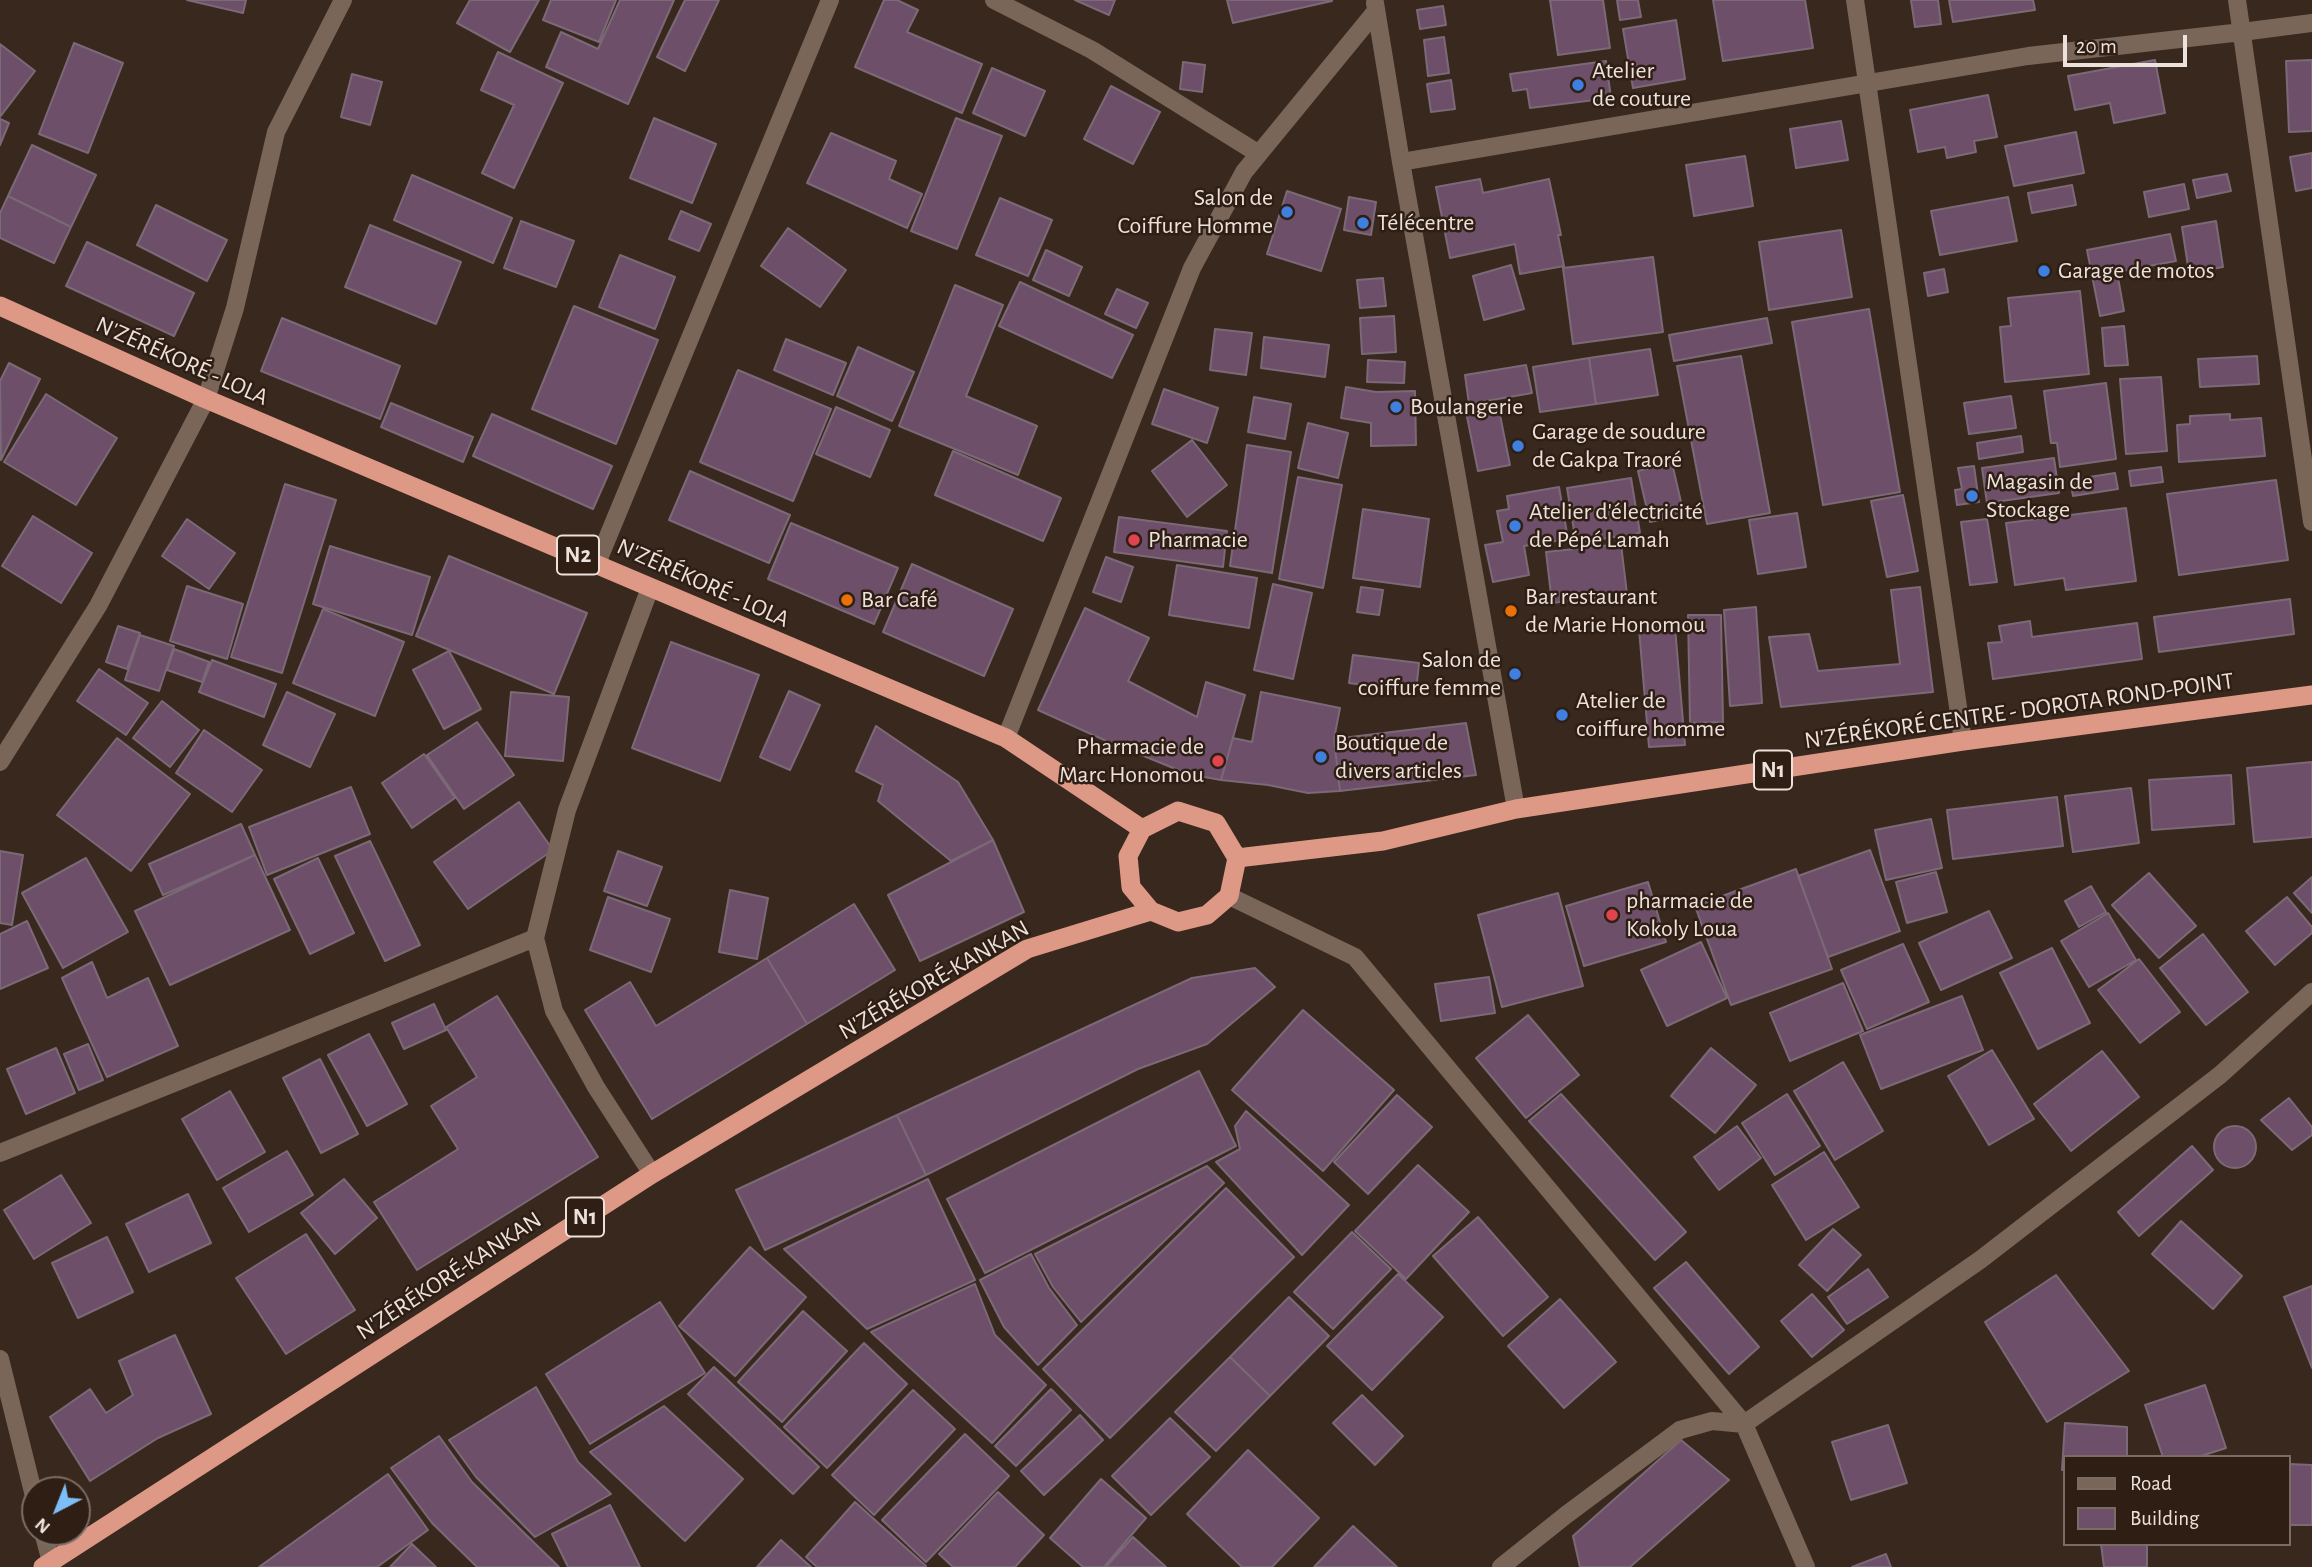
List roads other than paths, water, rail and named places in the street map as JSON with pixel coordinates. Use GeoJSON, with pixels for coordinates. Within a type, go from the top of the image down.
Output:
{"type":"FeatureCollection","features":[{"type":"Feature","properties":{"kind":"highway","name":"N'ZÉRÉKORÉ - LOLA"},"geometry":{"type":"LineString","coordinates":[[0,306],[206,399],[1006,738],[1142,829]]}},
{"type":"Feature","properties":{"kind":"highway","name":"N'ZÉRÉKORÉ CENTRE - DOROTA ROND-POINT"},"geometry":{"type":"LineString","coordinates":[[1237,858],[1383,841],[1516,808],[1963,741],[2312,695]]}},
{"type":"Feature","properties":{"kind":"highway"},"geometry":{"type":"LineString","coordinates":[[1178,811],[1216,823],[1237,858],[1229,896],[1207,915],[1178,922],[1151,911],[1131,887],[1128,856],[1142,829],[1178,811]]}},
{"type":"Feature","properties":{"kind":"highway","name":"N'ZÉRÉKORÉ-KANKAN"},"geometry":{"type":"LineString","coordinates":[[47,1565],[652,1174],[1027,949],[1151,911]]}},
{"type":"Feature","properties":{"kind":"street"},"geometry":{"type":"LineString","coordinates":[[0,762],[99,606],[206,399],[235,308],[276,132],[343,0]]}},
{"type":"Feature","properties":{"kind":"street"},"geometry":{"type":"LineString","coordinates":[[597,563],[830,0]]}},
{"type":"Feature","properties":{"kind":"street"},"geometry":{"type":"LineString","coordinates":[[994,0],[1092,50],[1259,154]]}},
{"type":"Feature","properties":{"kind":"street"},"geometry":{"type":"LineString","coordinates":[[1855,0],[1963,741]]}},
{"type":"Feature","properties":{"kind":"street"},"geometry":{"type":"LineString","coordinates":[[2237,0],[2312,522]]}},
{"type":"Feature","properties":{"kind":"street"},"geometry":{"type":"LineString","coordinates":[[1006,738],[1192,268],[1244,172],[1375,6]]}},
{"type":"Feature","properties":{"kind":"street"},"geometry":{"type":"LineString","coordinates":[[1375,6],[1516,808]]}},
{"type":"Feature","properties":{"kind":"street"},"geometry":{"type":"LineString","coordinates":[[1401,162],[2028,56],[2312,23]]}},
{"type":"Feature","properties":{"kind":"street"},"geometry":{"type":"LineString","coordinates":[[650,589],[566,810],[535,938],[554,1011],[596,1087],[652,1174]]}},
{"type":"Feature","properties":{"kind":"street"},"geometry":{"type":"LineString","coordinates":[[1229,896],[1355,957],[1744,1424],[1806,1567]]}},
{"type":"Feature","properties":{"kind":"street"},"geometry":{"type":"LineString","coordinates":[[0,1153],[535,938]]}},
{"type":"Feature","properties":{"kind":"street"},"geometry":{"type":"LineString","coordinates":[[1501,1567],[1679,1430],[1712,1421],[1744,1424],[1980,1260],[2220,1075],[2312,992]]}},
{"type":"Feature","properties":{"kind":"street"},"geometry":{"type":"LineString","coordinates":[[0,1359],[29,1476]]}},
{"type":"Feature","properties":{"kind":"street"},"geometry":{"type":"LineString","coordinates":[[45,1546],[47,1565]]}},
{"type":"Feature","properties":{"kind":"place","name":"Atelier de couture"},"geometry":{"type":"Point","coordinates":[1578,85]}},
{"type":"Feature","properties":{"kind":"place","name":"Salon de Coiffure Homme"},"geometry":{"type":"Point","coordinates":[1287,212]}},
{"type":"Feature","properties":{"kind":"place","name":"Télécentre"},"geometry":{"type":"Point","coordinates":[1363,223]}},
{"type":"Feature","properties":{"kind":"place","name":"Garage de motos"},"geometry":{"type":"Point","coordinates":[2044,271]}},
{"type":"Feature","properties":{"kind":"place","name":"Boulangerie"},"geometry":{"type":"Point","coordinates":[1396,407]}},
{"type":"Feature","properties":{"kind":"place","name":"Garage de soudure de Gakpa Traoré"},"geometry":{"type":"Point","coordinates":[1518,446]}},
{"type":"Feature","properties":{"kind":"place","name":"Magasin de Stockage"},"geometry":{"type":"Point","coordinates":[1972,496]}},
{"type":"Feature","properties":{"kind":"place","name":"Atelier d'électricité de Pépé Lamah"},"geometry":{"type":"Point","coordinates":[1515,526]}},
{"type":"Feature","properties":{"kind":"place","name":"Pharmacie"},"geometry":{"type":"Point","coordinates":[1134,540]}},
{"type":"Feature","properties":{"kind":"place","name":"Bar Café"},"geometry":{"type":"Point","coordinates":[847,600]}},
{"type":"Feature","properties":{"kind":"place","name":"Bar restaurant de Marie Honomou"},"geometry":{"type":"Point","coordinates":[1511,611]}},
{"type":"Feature","properties":{"kind":"place","name":"Salon de coiffure femme"},"geometry":{"type":"Point","coordinates":[1515,674]}},
{"type":"Feature","properties":{"kind":"place","name":"Atelier de coiffure homme"},"geometry":{"type":"Point","coordinates":[1562,715]}},
{"type":"Feature","properties":{"kind":"place","name":"Boutique de divers articles"},"geometry":{"type":"Point","coordinates":[1321,757]}},
{"type":"Feature","properties":{"kind":"place","name":"Pharmacie de Marc Honomou"},"geometry":{"type":"Point","coordinates":[1218,761]}},
{"type":"Feature","properties":{"kind":"place","name":"pharmacie de Kokoly Loua"},"geometry":{"type":"Point","coordinates":[1612,915]}}]}
